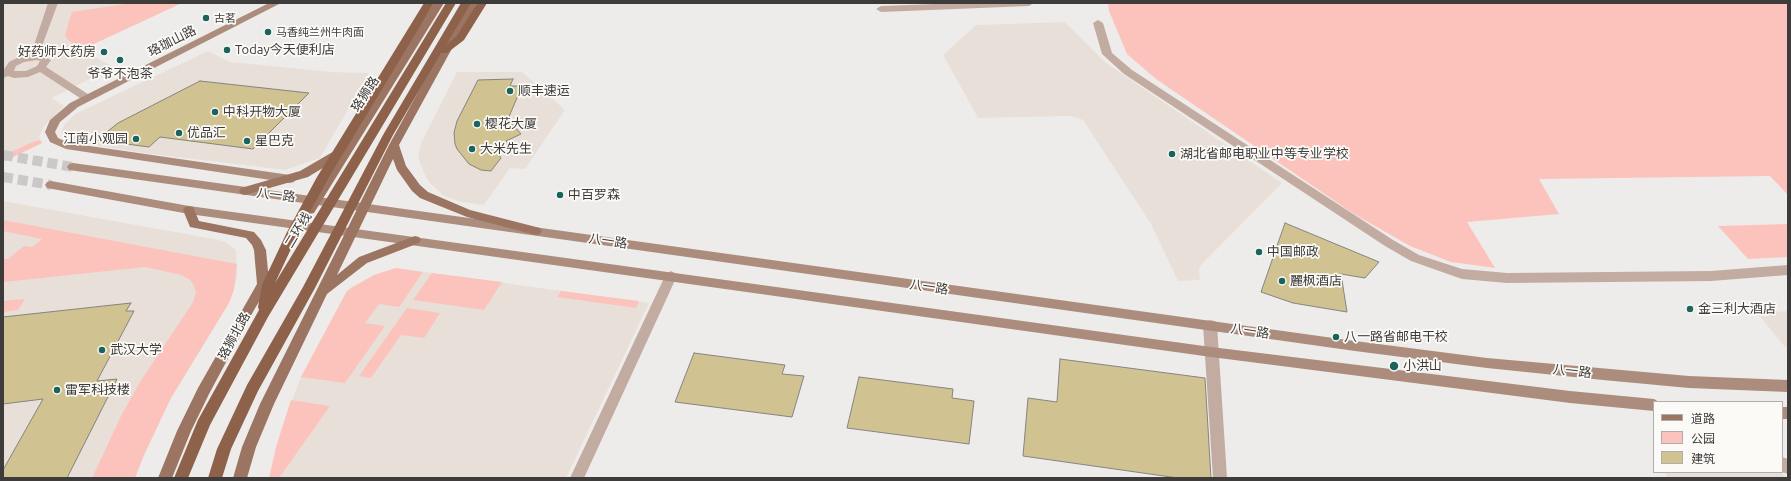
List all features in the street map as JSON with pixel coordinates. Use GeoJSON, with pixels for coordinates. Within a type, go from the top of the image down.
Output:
{"type":"FeatureCollection","features":[{"type":"Feature","properties":{"kind":"highway"},"geometry":{"type":"LineString","coordinates":[[263,314],[268,285],[293,232],[322,177],[429,3]]}},
{"type":"Feature","properties":{"kind":"highway","name":"二环线"},"geometry":{"type":"LineString","coordinates":[[181,478],[203,424],[263,314],[451,3]]}},
{"type":"Feature","properties":{"kind":"highway"},"geometry":{"type":"LineString","coordinates":[[215,478],[224,449],[252,389],[309,288],[388,135],[466,3]]}},
{"type":"Feature","properties":{"kind":"highway"},"geometry":{"type":"LineString","coordinates":[[444,51],[461,38],[482,3]]}},
{"type":"Feature","properties":{"kind":"main road","name":"珞珈山路"},"geometry":{"type":"LineString","coordinates":[[276,3],[83,100],[64,112],[54,122],[50,129],[51,135],[56,142],[74,148],[290,179]]}},
{"type":"Feature","properties":{"kind":"main road","name":"珞狮路"},"geometry":{"type":"LineString","coordinates":[[316,201],[349,145],[439,3]]}},
{"type":"Feature","properties":{"kind":"main road"},"geometry":{"type":"LineString","coordinates":[[240,478],[249,447],[267,404],[365,207],[394,145],[444,51],[472,3]]}},
{"type":"Feature","properties":{"kind":"main road"},"geometry":{"type":"LineString","coordinates":[[245,191],[290,179],[319,166],[349,145]]}},
{"type":"Feature","properties":{"kind":"main road"},"geometry":{"type":"LineString","coordinates":[[394,145],[401,167],[416,188],[424,195],[467,213],[536,231]]}},
{"type":"Feature","properties":{"kind":"main road","name":"八一路"},"geometry":{"type":"LineString","coordinates":[[73,167],[536,231],[861,278],[1487,363],[1673,380],[1788,386]]}},
{"type":"Feature","properties":{"kind":"main road","name":"八一路"},"geometry":{"type":"LineString","coordinates":[[51,185],[190,210],[300,226],[415,240],[1211,352],[1570,397],[1653,405]]}},
{"type":"Feature","properties":{"kind":"main road","name":"珞狮北路"},"geometry":{"type":"LineString","coordinates":[[166,478],[184,431],[203,392],[263,285],[316,201]]}},
{"type":"Feature","properties":{"kind":"main road"},"geometry":{"type":"LineString","coordinates":[[190,210],[194,224],[250,235],[258,243],[263,285]]}},
{"type":"Feature","properties":{"kind":"main road"},"geometry":{"type":"LineString","coordinates":[[322,294],[363,260],[415,240]]}},
{"type":"Feature","properties":{"kind":"street"},"geometry":{"type":"LineString","coordinates":[[33,57],[53,3]]}},
{"type":"Feature","properties":{"kind":"street"},"geometry":{"type":"LineString","coordinates":[[881,9],[1029,3]]}},
{"type":"Feature","properties":{"kind":"street"},"geometry":{"type":"LineString","coordinates":[[1098,23],[1108,54],[1128,72],[1389,243],[1415,258],[1437,266],[1462,274],[1507,278],[1711,276],[1788,270]]}},
{"type":"Feature","properties":{"kind":"street"},"geometry":{"type":"LineString","coordinates":[[33,57],[45,58],[46,63],[38,69],[19,75],[5,75],[10,67],[17,62],[33,57]]}},
{"type":"Feature","properties":{"kind":"street"},"geometry":{"type":"LineString","coordinates":[[38,69],[83,100]]}},
{"type":"Feature","properties":{"kind":"street"},"geometry":{"type":"LineString","coordinates":[[577,478],[671,276]]}},
{"type":"Feature","properties":{"kind":"street"},"geometry":{"type":"LineString","coordinates":[[1210,325],[1220,478]]}},
{"type":"Feature","properties":{"kind":"shaded area"},"geometry":{"type":"Polygon","coordinates":[[[3,3],[182,3],[82,49],[113,67],[52,98],[64,106],[44,126],[39,137],[42,143],[3,162],[3,3]]]}},
{"type":"Feature","properties":{"kind":"shaded area","name":"湖北省邮电职业中等专业学校"},"geometry":{"type":"Polygon","coordinates":[[[1065,22],[1106,63],[1282,183],[1201,265],[1199,270],[1200,280],[1178,281],[1151,224],[1083,120],[1071,116],[978,118],[943,55],[976,25],[1065,22]]]}},
{"type":"Feature","properties":{"kind":"shaded area"},"geometry":{"type":"Polygon","coordinates":[[[208,51],[230,62],[332,72],[369,73],[320,158],[285,170],[143,153],[71,141],[61,133],[64,125],[75,114],[208,51]]]}},
{"type":"Feature","properties":{"kind":"shaded area"},"geometry":{"type":"Polygon","coordinates":[[[457,72],[522,72],[565,110],[525,169],[510,168],[484,205],[461,202],[444,196],[429,182],[418,157],[421,143],[457,72]]]}},
{"type":"Feature","properties":{"kind":"shaded area","name":"武汉大学"},"geometry":{"type":"Polygon","coordinates":[[[3,201],[214,239],[225,242],[236,250],[237,277],[229,303],[171,398],[144,455],[135,478],[3,478],[3,201]]]}},
{"type":"Feature","properties":{"kind":"shaded area"},"geometry":{"type":"Polygon","coordinates":[[[396,268],[649,303],[566,478],[269,478],[283,425],[301,377],[345,294],[351,287],[374,275],[396,268]]]}},
{"type":"Feature","properties":{"kind":"shaded area"},"geometry":{"type":"Polygon","coordinates":[[[1788,311],[1788,347],[1785,347],[1757,313],[1788,311]]]}},
{"type":"Feature","properties":{"kind":"shaded area"},"geometry":{"type":"Polygon","coordinates":[[[1665,473],[1781,473],[1788,478],[1667,478],[1665,473]]]}},
{"type":"Feature","properties":{"kind":"green space"},"geometry":{"type":"Polygon","coordinates":[[[132,3],[182,3],[81,50],[68,40],[65,35],[72,12],[132,3]]]}},
{"type":"Feature","properties":{"kind":"green space"},"geometry":{"type":"Polygon","coordinates":[[[1108,3],[1788,3],[1788,195],[1770,176],[1539,179],[1559,214],[1467,222],[1495,268],[1451,262],[1410,246],[1354,214],[1156,79],[1127,54],[1109,11],[1108,3]]]}},
{"type":"Feature","properties":{"kind":"green space"},"geometry":{"type":"Polygon","coordinates":[[[40,140],[42,143],[3,162],[3,156],[30,143],[40,140]]]}},
{"type":"Feature","properties":{"kind":"green space"},"geometry":{"type":"Polygon","coordinates":[[[3,220],[237,264],[234,290],[229,303],[171,398],[144,455],[135,478],[92,478],[122,414],[140,382],[193,302],[196,293],[194,286],[190,280],[181,275],[145,267],[4,282],[3,259],[8,259],[24,246],[32,247],[42,239],[3,231],[3,220]]]}},
{"type":"Feature","properties":{"kind":"green space"},"geometry":{"type":"Polygon","coordinates":[[[1788,224],[1788,257],[1748,259],[1718,226],[1788,224]]]}},
{"type":"Feature","properties":{"kind":"green space"},"geometry":{"type":"Polygon","coordinates":[[[396,268],[423,272],[399,307],[379,304],[365,323],[385,326],[345,383],[301,377],[347,291],[374,275],[396,268]]]}},
{"type":"Feature","properties":{"kind":"green space"},"geometry":{"type":"Polygon","coordinates":[[[432,273],[502,282],[484,310],[413,300],[432,273]]]}},
{"type":"Feature","properties":{"kind":"green space"},"geometry":{"type":"Polygon","coordinates":[[[561,291],[639,301],[636,308],[557,297],[561,291]]]}},
{"type":"Feature","properties":{"kind":"green space"},"geometry":{"type":"Polygon","coordinates":[[[25,299],[18,310],[3,312],[3,301],[25,299]]]}},
{"type":"Feature","properties":{"kind":"green space"},"geometry":{"type":"Polygon","coordinates":[[[407,308],[440,313],[424,338],[401,335],[371,378],[359,376],[407,308]]]}},
{"type":"Feature","properties":{"kind":"green space"},"geometry":{"type":"Polygon","coordinates":[[[291,400],[330,406],[279,478],[269,478],[276,447],[291,400]]]}},
{"type":"Feature","properties":{"kind":"building","name":"樱花大厦"},"geometry":{"type":"Polygon","coordinates":[[[513,79],[510,86],[522,86],[508,119],[521,134],[506,141],[510,145],[497,151],[501,158],[491,171],[481,170],[469,164],[457,149],[454,133],[457,121],[478,80],[513,79]]]}},
{"type":"Feature","properties":{"kind":"building","name":"中科开物大厦"},"geometry":{"type":"Polygon","coordinates":[[[200,81],[309,93],[253,149],[160,137],[149,147],[97,140],[118,123],[200,81]]]}},
{"type":"Feature","properties":{"kind":"building"},"geometry":{"type":"Polygon","coordinates":[[[1285,223],[1379,262],[1365,278],[1341,274],[1347,312],[1293,303],[1261,292],[1285,223]]]}},
{"type":"Feature","properties":{"kind":"building","name":"雷军科技楼"},"geometry":{"type":"Polygon","coordinates":[[[131,303],[126,311],[134,311],[97,381],[117,379],[67,478],[3,478],[3,470],[43,399],[3,404],[3,317],[131,303]]]}},
{"type":"Feature","properties":{"kind":"building"},"geometry":{"type":"Polygon","coordinates":[[[694,353],[785,365],[782,374],[804,376],[792,417],[675,402],[694,353]]]}},
{"type":"Feature","properties":{"kind":"building"},"geometry":{"type":"Polygon","coordinates":[[[1060,359],[1205,378],[1211,478],[1178,478],[1023,456],[1028,398],[1057,402],[1060,359]]]}},
{"type":"Feature","properties":{"kind":"building"},"geometry":{"type":"Polygon","coordinates":[[[859,377],[953,389],[952,398],[974,401],[969,444],[847,428],[859,377]]]}},
{"type":"Feature","properties":{"kind":"tunnel"},"geometry":{"type":"LineString","coordinates":[[3,155],[73,167]]}},
{"type":"Feature","properties":{"kind":"tunnel"},"geometry":{"type":"LineString","coordinates":[[3,177],[51,185]]}},
{"type":"Feature","properties":{"kind":"place","name":"古茗"},"geometry":{"type":"Point","coordinates":[206,18]}},
{"type":"Feature","properties":{"kind":"place","name":"马香纯兰州牛肉面"},"geometry":{"type":"Point","coordinates":[268,32]}},
{"type":"Feature","properties":{"kind":"place","name":"Today今天便利店"},"geometry":{"type":"Point","coordinates":[227,50]}},
{"type":"Feature","properties":{"kind":"place","name":"好药师大药房"},"geometry":{"type":"Point","coordinates":[104,52]}},
{"type":"Feature","properties":{"kind":"place","name":"爷爷不泡茶"},"geometry":{"type":"Point","coordinates":[120,60]}},
{"type":"Feature","properties":{"kind":"place","name":"顺丰速运"},"geometry":{"type":"Point","coordinates":[510,91]}},
{"type":"Feature","properties":{"kind":"place","name":"中科开物大厦"},"geometry":{"type":"Point","coordinates":[215,112]}},
{"type":"Feature","properties":{"kind":"place","name":"樱花大厦"},"geometry":{"type":"Point","coordinates":[477,124]}},
{"type":"Feature","properties":{"kind":"place","name":"优品汇"},"geometry":{"type":"Point","coordinates":[179,133]}},
{"type":"Feature","properties":{"kind":"place","name":"江南小观园"},"geometry":{"type":"Point","coordinates":[136,139]}},
{"type":"Feature","properties":{"kind":"place","name":"星巴克"},"geometry":{"type":"Point","coordinates":[247,141]}},
{"type":"Feature","properties":{"kind":"place","name":"大米先生"},"geometry":{"type":"Point","coordinates":[472,149]}},
{"type":"Feature","properties":{"kind":"place","name":"湖北省邮电职业中等专业学校"},"geometry":{"type":"Point","coordinates":[1172,154]}},
{"type":"Feature","properties":{"kind":"place","name":"中百罗森"},"geometry":{"type":"Point","coordinates":[560,195]}},
{"type":"Feature","properties":{"kind":"place","name":"中国邮政"},"geometry":{"type":"Point","coordinates":[1259,252]}},
{"type":"Feature","properties":{"kind":"place","name":"麗枫酒店"},"geometry":{"type":"Point","coordinates":[1282,281]}},
{"type":"Feature","properties":{"kind":"place","name":"金三利大酒店"},"geometry":{"type":"Point","coordinates":[1690,309]}},
{"type":"Feature","properties":{"kind":"place","name":"八一路省邮电干校"},"geometry":{"type":"Point","coordinates":[1336,337]}},
{"type":"Feature","properties":{"kind":"place","name":"武汉大学"},"geometry":{"type":"Point","coordinates":[102,350]}},
{"type":"Feature","properties":{"kind":"place","name":"小洪山"},"geometry":{"type":"Point","coordinates":[1394,366]}},
{"type":"Feature","properties":{"kind":"place","name":"雷军科技楼"},"geometry":{"type":"Point","coordinates":[57,390]}}]}
